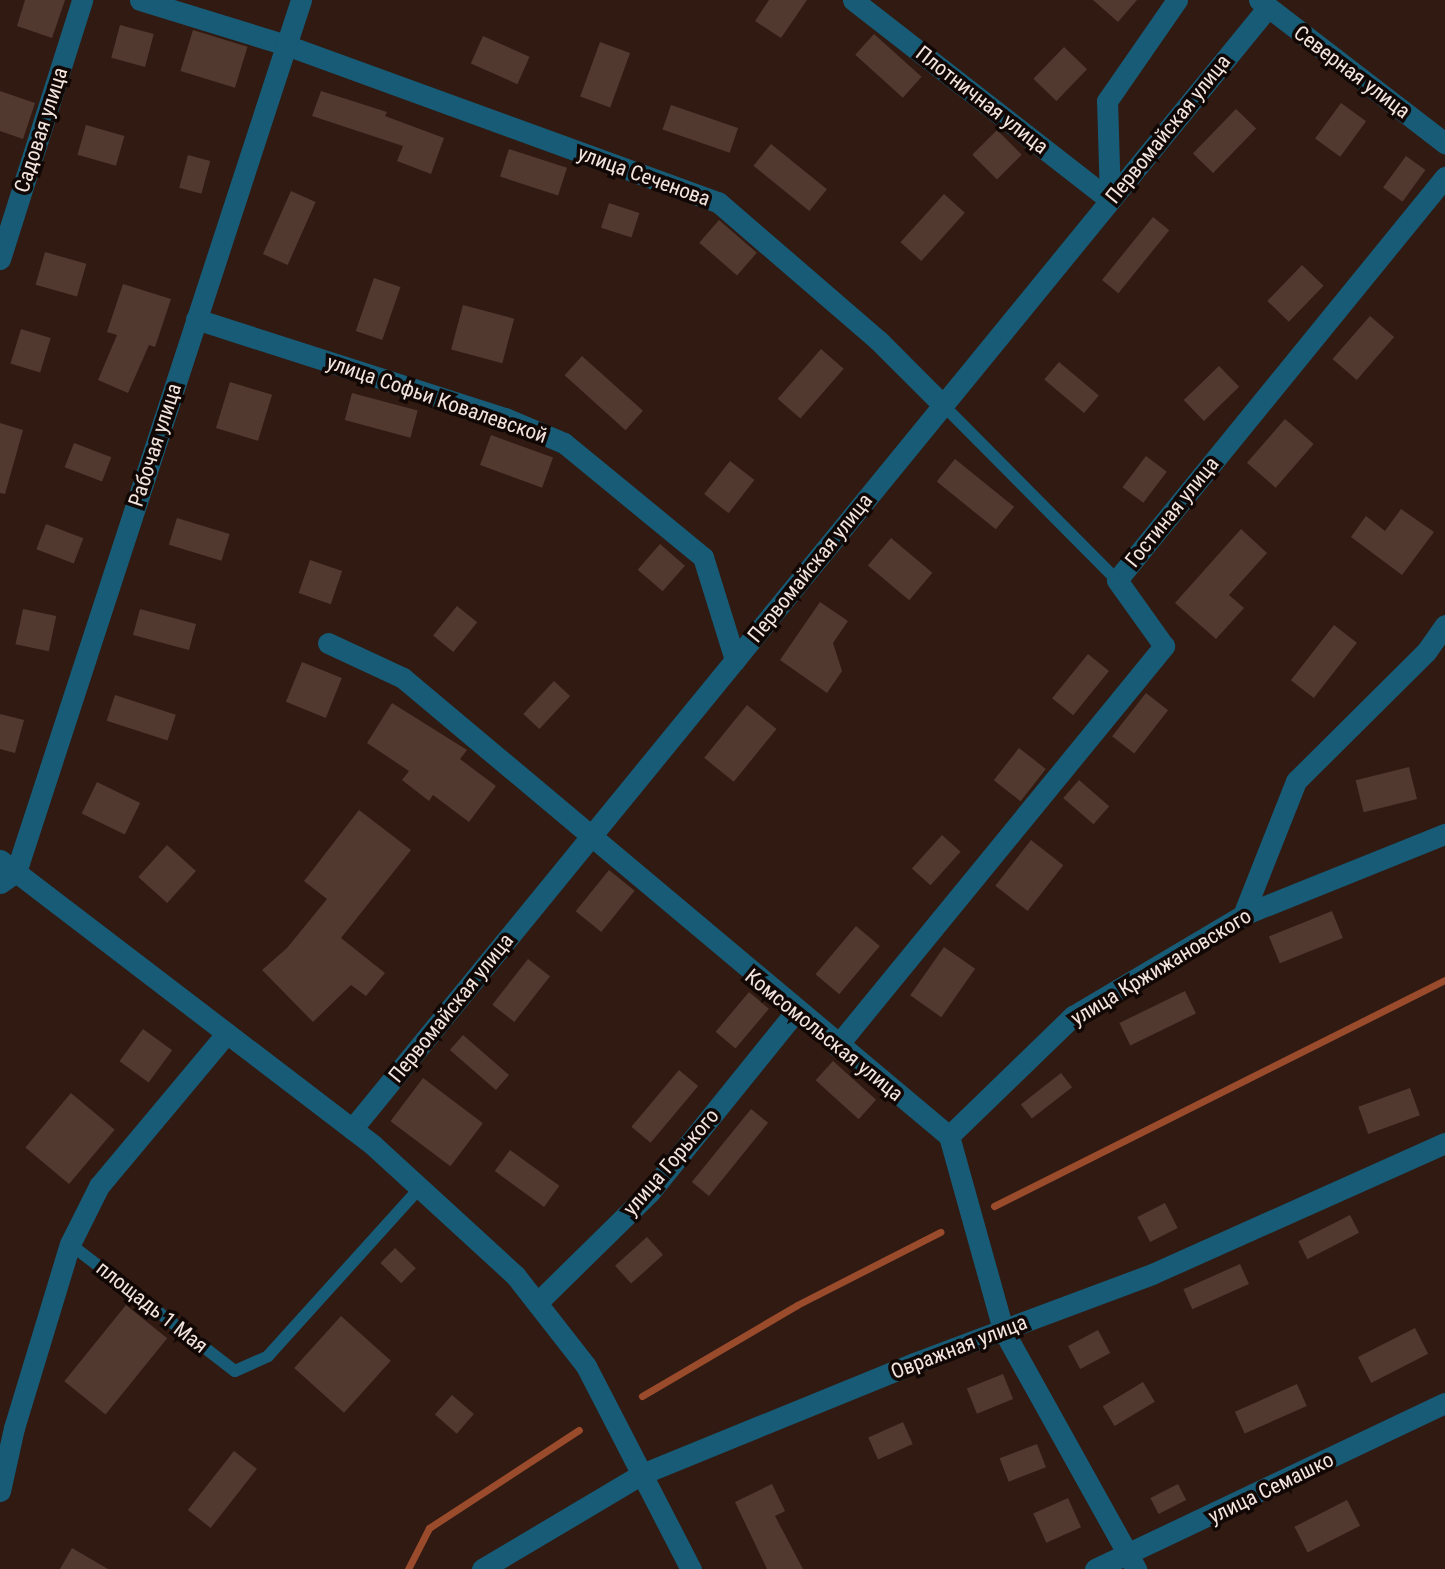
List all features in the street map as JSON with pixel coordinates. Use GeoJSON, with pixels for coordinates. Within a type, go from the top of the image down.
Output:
{"type":"FeatureCollection","features":[{"type":"Feature","properties":{"kind":"street","name":"Садовая улица"},"geometry":{"type":"LineString","coordinates":[[0,259],[82,0]]}},
{"type":"Feature","properties":{"kind":"street","name":"улица Сеченова"},"geometry":{"type":"LineString","coordinates":[[141,0],[286,45],[718,202],[878,340],[943,405]]}},
{"type":"Feature","properties":{"kind":"street","name":"Рабочая улица"},"geometry":{"type":"LineString","coordinates":[[5,871],[196,319],[302,0]]}},
{"type":"Feature","properties":{"kind":"street","name":"Плотничная улица"},"geometry":{"type":"LineString","coordinates":[[853,0],[1110,200]]}},
{"type":"Feature","properties":{"kind":"street"},"geometry":{"type":"LineString","coordinates":[[1110,200],[1107,101],[1177,0]]}},
{"type":"Feature","properties":{"kind":"street","name":"Первомайская улица"},"geometry":{"type":"LineString","coordinates":[[352,1129],[1110,200],[1263,4]]}},
{"type":"Feature","properties":{"kind":"street","name":"Северная улица"},"geometry":{"type":"LineString","coordinates":[[1263,4],[1445,143]]}},
{"type":"Feature","properties":{"kind":"street","name":"Гостиная улица"},"geometry":{"type":"LineString","coordinates":[[837,1046],[1164,646],[1117,580],[1445,177]]}},
{"type":"Feature","properties":{"kind":"street","name":"улица Софьи Ковалевской"},"geometry":{"type":"LineString","coordinates":[[196,319],[505,418],[564,443],[703,556],[735,660]]}},
{"type":"Feature","properties":{"kind":"street"},"geometry":{"type":"LineString","coordinates":[[1243,915],[1296,781],[1426,652],[1445,625]]}},
{"type":"Feature","properties":{"kind":"street","name":"Комсомольская улица"},"geometry":{"type":"LineString","coordinates":[[328,643],[402,678],[796,1012],[949,1136]]}},
{"type":"Feature","properties":{"kind":"street","name":"улица Кржижановского"},"geometry":{"type":"LineString","coordinates":[[949,1136],[1073,1016],[1243,915],[1445,834]]}},
{"type":"Feature","properties":{"kind":"street"},"geometry":{"type":"LineString","coordinates":[[5,871],[227,1033],[352,1129],[515,1275],[586,1366],[691,1569]]}},
{"type":"Feature","properties":{"kind":"street","name":"улица Горького"},"geometry":{"type":"LineString","coordinates":[[537,1303],[650,1192],[796,1012]]}},
{"type":"Feature","properties":{"kind":"street"},"geometry":{"type":"LineString","coordinates":[[0,1491],[14,1428],[70,1244],[99,1186],[227,1033]]}},
{"type":"Feature","properties":{"kind":"street"},"geometry":{"type":"LineString","coordinates":[[949,1136],[1003,1330],[1133,1563]]}},
{"type":"Feature","properties":{"kind":"street","name":"Овражная улица"},"geometry":{"type":"LineString","coordinates":[[482,1569],[642,1474],[1003,1330],[1152,1274],[1445,1143]]}},
{"type":"Feature","properties":{"kind":"street","name":"улица Семашко"},"geometry":{"type":"LineString","coordinates":[[1095,1569],[1133,1563],[1445,1403]]}},
{"type":"Feature","properties":{"kind":"lane"},"geometry":{"type":"LineString","coordinates":[[943,405],[1117,580]]}},
{"type":"Feature","properties":{"kind":"lane","name":"площадь 1 Мая"},"geometry":{"type":"LineString","coordinates":[[70,1244],[235,1371],[268,1356],[420,1188]]}},
{"type":"Feature","properties":{"kind":"building"},"geometry":{"type":"Polygon","coordinates":[[[25,0],[65,0],[52,38],[17,26],[25,0]]]}},
{"type":"Feature","properties":{"kind":"building"},"geometry":{"type":"Polygon","coordinates":[[[769,0],[807,0],[781,38],[755,21],[769,0]]]}},
{"type":"Feature","properties":{"kind":"building"},"geometry":{"type":"Polygon","coordinates":[[[1093,0],[1137,0],[1118,22],[1093,0]]]}},
{"type":"Feature","properties":{"kind":"building"},"geometry":{"type":"Polygon","coordinates":[[[120,25],[154,34],[145,67],[111,58],[120,25]]]}},
{"type":"Feature","properties":{"kind":"building"},"geometry":{"type":"Polygon","coordinates":[[[193,30],[248,47],[235,88],[180,71],[193,30]]]}},
{"type":"Feature","properties":{"kind":"building"},"geometry":{"type":"Polygon","coordinates":[[[874,34],[922,77],[903,98],[855,55],[874,34]]]}},
{"type":"Feature","properties":{"kind":"building"},"geometry":{"type":"Polygon","coordinates":[[[483,36],[530,57],[517,84],[471,63],[483,36]]]}},
{"type":"Feature","properties":{"kind":"building"},"geometry":{"type":"Polygon","coordinates":[[[600,42],[630,53],[610,107],[580,97],[600,42]]]}},
{"type":"Feature","properties":{"kind":"building"},"geometry":{"type":"Polygon","coordinates":[[[1064,47],[1087,69],[1056,101],[1033,79],[1064,47]]]}},
{"type":"Feature","properties":{"kind":"building"},"geometry":{"type":"Polygon","coordinates":[[[0,91],[35,103],[23,139],[0,131],[0,91]]]}},
{"type":"Feature","properties":{"kind":"building"},"geometry":{"type":"Polygon","coordinates":[[[321,91],[387,112],[385,116],[444,138],[431,174],[397,161],[403,146],[312,116],[321,91]]]}},
{"type":"Feature","properties":{"kind":"building"},"geometry":{"type":"Polygon","coordinates":[[[1341,103],[1366,121],[1340,157],[1315,139],[1341,103]]]}},
{"type":"Feature","properties":{"kind":"building"},"geometry":{"type":"Polygon","coordinates":[[[671,105],[738,128],[730,153],[663,130],[671,105]]]}},
{"type":"Feature","properties":{"kind":"building"},"geometry":{"type":"Polygon","coordinates":[[[1236,109],[1256,128],[1213,173],[1193,154],[1236,109]]]}},
{"type":"Feature","properties":{"kind":"building"},"geometry":{"type":"Polygon","coordinates":[[[86,125],[124,136],[116,166],[77,155],[86,125]]]}},
{"type":"Feature","properties":{"kind":"building"},"geometry":{"type":"Polygon","coordinates":[[[997,130],[1022,155],[997,179],[972,155],[997,130]]]}},
{"type":"Feature","properties":{"kind":"building"},"geometry":{"type":"Polygon","coordinates":[[[771,144],[827,189],[809,211],[753,166],[771,144]]]}},
{"type":"Feature","properties":{"kind":"building"},"geometry":{"type":"Polygon","coordinates":[[[509,149],[567,168],[558,195],[500,177],[509,149]]]}},
{"type":"Feature","properties":{"kind":"building"},"geometry":{"type":"Polygon","coordinates":[[[188,155],[210,161],[201,194],[179,188],[188,155]]]}},
{"type":"Feature","properties":{"kind":"building"},"geometry":{"type":"Polygon","coordinates":[[[1406,156],[1425,170],[1402,202],[1383,188],[1406,156]]]}},
{"type":"Feature","properties":{"kind":"building"},"geometry":{"type":"Polygon","coordinates":[[[291,191],[316,202],[288,265],[263,254],[291,191]]]}},
{"type":"Feature","properties":{"kind":"building"},"geometry":{"type":"Polygon","coordinates":[[[944,194],[965,213],[921,261],[901,242],[944,194]]]}},
{"type":"Feature","properties":{"kind":"building"},"geometry":{"type":"Polygon","coordinates":[[[609,203],[639,213],[631,238],[601,228],[609,203]]]}},
{"type":"Feature","properties":{"kind":"building"},"geometry":{"type":"Polygon","coordinates":[[[1153,217],[1169,230],[1118,293],[1102,280],[1153,217]]]}},
{"type":"Feature","properties":{"kind":"building"},"geometry":{"type":"Polygon","coordinates":[[[719,220],[757,253],[737,275],[699,243],[719,220]]]}},
{"type":"Feature","properties":{"kind":"building"},"geometry":{"type":"Polygon","coordinates":[[[45,252],[86,264],[77,297],[36,285],[45,252]]]}},
{"type":"Feature","properties":{"kind":"building"},"geometry":{"type":"Polygon","coordinates":[[[1302,265],[1324,286],[1289,322],[1267,301],[1302,265]]]}},
{"type":"Feature","properties":{"kind":"building"},"geometry":{"type":"Polygon","coordinates":[[[374,278],[400,287],[382,340],[356,331],[374,278]]]}},
{"type":"Feature","properties":{"kind":"building"},"geometry":{"type":"Polygon","coordinates":[[[123,284],[171,299],[155,347],[149,345],[128,393],[98,380],[117,335],[107,332],[123,284]]]}},
{"type":"Feature","properties":{"kind":"building"},"geometry":{"type":"Polygon","coordinates":[[[463,305],[514,319],[502,363],[451,349],[463,305]]]}},
{"type":"Feature","properties":{"kind":"building"},"geometry":{"type":"Polygon","coordinates":[[[1370,316],[1394,337],[1357,380],[1333,359],[1370,316]]]}},
{"type":"Feature","properties":{"kind":"building"},"geometry":{"type":"Polygon","coordinates":[[[21,329],[51,338],[40,372],[10,363],[21,329]]]}},
{"type":"Feature","properties":{"kind":"building"},"geometry":{"type":"Polygon","coordinates":[[[821,349],[844,369],[800,418],[778,399],[821,349]]]}},
{"type":"Feature","properties":{"kind":"building"},"geometry":{"type":"Polygon","coordinates":[[[582,356],[643,411],[626,430],[565,375],[582,356]]]}},
{"type":"Feature","properties":{"kind":"building"},"geometry":{"type":"Polygon","coordinates":[[[1059,362],[1099,395],[1084,413],[1044,380],[1059,362]]]}},
{"type":"Feature","properties":{"kind":"building"},"geometry":{"type":"Polygon","coordinates":[[[1219,366],[1239,387],[1204,421],[1184,400],[1219,366]]]}},
{"type":"Feature","properties":{"kind":"building"},"geometry":{"type":"Polygon","coordinates":[[[230,382],[272,395],[258,441],[216,428],[230,382]]]}},
{"type":"Feature","properties":{"kind":"building"},"geometry":{"type":"Polygon","coordinates":[[[352,393],[418,411],[410,438],[345,420],[352,393]]]}},
{"type":"Feature","properties":{"kind":"building"},"geometry":{"type":"Polygon","coordinates":[[[1285,419],[1314,444],[1276,488],[1247,463],[1285,419]]]}},
{"type":"Feature","properties":{"kind":"building"},"geometry":{"type":"Polygon","coordinates":[[[0,423],[23,430],[5,494],[0,493],[0,423]]]}},
{"type":"Feature","properties":{"kind":"building"},"geometry":{"type":"Polygon","coordinates":[[[491,435],[553,458],[542,488],[480,465],[491,435]]]}},
{"type":"Feature","properties":{"kind":"building"},"geometry":{"type":"Polygon","coordinates":[[[74,443],[111,457],[102,482],[65,467],[74,443]]]}},
{"type":"Feature","properties":{"kind":"building"},"geometry":{"type":"Polygon","coordinates":[[[1146,456],[1167,472],[1143,503],[1123,487],[1146,456]]]}},
{"type":"Feature","properties":{"kind":"building"},"geometry":{"type":"Polygon","coordinates":[[[955,459],[1014,507],[996,529],[937,482],[955,459]]]}},
{"type":"Feature","properties":{"kind":"building"},"geometry":{"type":"Polygon","coordinates":[[[730,461],[754,480],[729,513],[704,494],[730,461]]]}},
{"type":"Feature","properties":{"kind":"building"},"geometry":{"type":"Polygon","coordinates":[[[1401,509],[1434,532],[1402,575],[1351,537],[1366,516],[1385,531],[1401,509]]]}},
{"type":"Feature","properties":{"kind":"building"},"geometry":{"type":"Polygon","coordinates":[[[177,518],[230,534],[221,561],[169,545],[177,518]]]}},
{"type":"Feature","properties":{"kind":"building"},"geometry":{"type":"Polygon","coordinates":[[[46,524],[83,538],[74,564],[36,549],[46,524]]]}},
{"type":"Feature","properties":{"kind":"building"},"geometry":{"type":"Polygon","coordinates":[[[1241,529],[1267,553],[1229,595],[1244,608],[1216,639],[1175,603],[1241,529]]]}},
{"type":"Feature","properties":{"kind":"building"},"geometry":{"type":"Polygon","coordinates":[[[891,538],[932,573],[909,600],[868,566],[891,538]]]}},
{"type":"Feature","properties":{"kind":"building"},"geometry":{"type":"Polygon","coordinates":[[[660,544],[685,566],[663,591],[638,570],[660,544]]]}},
{"type":"Feature","properties":{"kind":"building"},"geometry":{"type":"Polygon","coordinates":[[[310,560],[342,571],[331,604],[299,593],[310,560]]]}},
{"type":"Feature","properties":{"kind":"building"},"geometry":{"type":"Polygon","coordinates":[[[820,602],[848,621],[833,643],[842,671],[827,693],[780,660],[820,602]]]}},
{"type":"Feature","properties":{"kind":"building"},"geometry":{"type":"Polygon","coordinates":[[[457,606],[477,622],[453,652],[433,636],[457,606]]]}},
{"type":"Feature","properties":{"kind":"building"},"geometry":{"type":"Polygon","coordinates":[[[23,609],[56,616],[49,651],[16,644],[23,609]]]}},
{"type":"Feature","properties":{"kind":"building"},"geometry":{"type":"Polygon","coordinates":[[[140,609],[196,624],[189,650],[133,635],[140,609]]]}},
{"type":"Feature","properties":{"kind":"building"},"geometry":{"type":"Polygon","coordinates":[[[1334,625],[1357,643],[1314,698],[1291,680],[1334,625]]]}},
{"type":"Feature","properties":{"kind":"building"},"geometry":{"type":"Polygon","coordinates":[[[1088,654],[1109,671],[1073,715],[1052,698],[1088,654]]]}},
{"type":"Feature","properties":{"kind":"building"},"geometry":{"type":"Polygon","coordinates":[[[302,662],[342,678],[326,718],[286,702],[302,662]]]}},
{"type":"Feature","properties":{"kind":"building"},"geometry":{"type":"Polygon","coordinates":[[[554,681],[570,696],[539,729],[523,714],[554,681]]]}},
{"type":"Feature","properties":{"kind":"building"},"geometry":{"type":"Polygon","coordinates":[[[1146,693],[1168,710],[1134,754],[1112,736],[1146,693]]]}},
{"type":"Feature","properties":{"kind":"building"},"geometry":{"type":"Polygon","coordinates":[[[115,695],[176,715],[168,740],[107,721],[115,695]]]}},
{"type":"Feature","properties":{"kind":"building"},"geometry":{"type":"Polygon","coordinates":[[[392,703],[467,750],[460,759],[496,786],[469,822],[433,795],[429,801],[402,780],[409,771],[367,743],[392,703]]]}},
{"type":"Feature","properties":{"kind":"building"},"geometry":{"type":"Polygon","coordinates":[[[747,705],[777,729],[734,782],[704,758],[747,705]]]}},
{"type":"Feature","properties":{"kind":"building"},"geometry":{"type":"Polygon","coordinates":[[[0,714],[24,720],[15,753],[0,749],[0,714]]]}},
{"type":"Feature","properties":{"kind":"building"},"geometry":{"type":"Polygon","coordinates":[[[1019,748],[1046,769],[1021,801],[994,780],[1019,748]]]}},
{"type":"Feature","properties":{"kind":"building"},"geometry":{"type":"Polygon","coordinates":[[[1409,767],[1417,799],[1364,812],[1356,780],[1409,767]]]}},
{"type":"Feature","properties":{"kind":"building"},"geometry":{"type":"Polygon","coordinates":[[[1079,780],[1109,806],[1093,824],[1063,798],[1079,780]]]}},
{"type":"Feature","properties":{"kind":"building"},"geometry":{"type":"Polygon","coordinates":[[[97,782],[140,803],[125,834],[82,813],[97,782]]]}},
{"type":"Feature","properties":{"kind":"building"},"geometry":{"type":"Polygon","coordinates":[[[359,810],[411,850],[341,938],[385,973],[366,996],[351,985],[313,1022],[262,970],[287,948],[327,899],[304,881],[359,810]]]}},
{"type":"Feature","properties":{"kind":"building"},"geometry":{"type":"Polygon","coordinates":[[[942,835],[961,852],[930,885],[912,868],[942,835]]]}},
{"type":"Feature","properties":{"kind":"building"},"geometry":{"type":"Polygon","coordinates":[[[1031,840],[1063,865],[1028,911],[995,886],[1031,840]]]}},
{"type":"Feature","properties":{"kind":"building"},"geometry":{"type":"Polygon","coordinates":[[[167,845],[196,871],[167,903],[138,877],[167,845]]]}},
{"type":"Feature","properties":{"kind":"building"},"geometry":{"type":"Polygon","coordinates":[[[609,870],[635,891],[601,932],[576,911],[609,870]]]}},
{"type":"Feature","properties":{"kind":"building"},"geometry":{"type":"Polygon","coordinates":[[[1332,911],[1343,938],[1280,963],[1269,936],[1332,911]]]}},
{"type":"Feature","properties":{"kind":"building"},"geometry":{"type":"Polygon","coordinates":[[[856,926],[880,946],[839,994],[816,974],[856,926]]]}},
{"type":"Feature","properties":{"kind":"building"},"geometry":{"type":"Polygon","coordinates":[[[944,947],[975,969],[941,1017],[910,995],[944,947]]]}},
{"type":"Feature","properties":{"kind":"building"},"geometry":{"type":"Polygon","coordinates":[[[528,959],[550,976],[514,1022],[492,1005],[528,959]]]}},
{"type":"Feature","properties":{"kind":"building"},"geometry":{"type":"Polygon","coordinates":[[[1185,991],[1196,1013],[1130,1045],[1119,1023],[1185,991]]]}},
{"type":"Feature","properties":{"kind":"building"},"geometry":{"type":"Polygon","coordinates":[[[749,992],[769,1009],[735,1049],[716,1032],[749,992]]]}},
{"type":"Feature","properties":{"kind":"building"},"geometry":{"type":"Polygon","coordinates":[[[143,1029],[172,1050],[149,1083],[119,1061],[143,1029]]]}},
{"type":"Feature","properties":{"kind":"building"},"geometry":{"type":"Polygon","coordinates":[[[463,1035],[509,1075],[496,1090],[450,1050],[463,1035]]]}},
{"type":"Feature","properties":{"kind":"building"},"geometry":{"type":"Polygon","coordinates":[[[833,1061],[876,1100],[859,1119],[816,1080],[833,1061]]]}},
{"type":"Feature","properties":{"kind":"building"},"geometry":{"type":"Polygon","coordinates":[[[679,1070],[698,1086],[651,1143],[631,1127],[679,1070]]]}},
{"type":"Feature","properties":{"kind":"building"},"geometry":{"type":"Polygon","coordinates":[[[1061,1073],[1072,1087],[1032,1119],[1021,1104],[1061,1073]]]}},
{"type":"Feature","properties":{"kind":"building"},"geometry":{"type":"Polygon","coordinates":[[[423,1078],[483,1123],[450,1166],[391,1121],[423,1078]]]}},
{"type":"Feature","properties":{"kind":"building"},"geometry":{"type":"Polygon","coordinates":[[[1410,1088],[1420,1115],[1368,1134],[1358,1107],[1410,1088]]]}},
{"type":"Feature","properties":{"kind":"building"},"geometry":{"type":"Polygon","coordinates":[[[71,1093],[115,1130],[69,1184],[25,1147],[71,1093]]]}},
{"type":"Feature","properties":{"kind":"building"},"geometry":{"type":"Polygon","coordinates":[[[751,1109],[768,1123],[709,1196],[692,1182],[751,1109]]]}},
{"type":"Feature","properties":{"kind":"building"},"geometry":{"type":"Polygon","coordinates":[[[510,1150],[559,1186],[544,1207],[495,1171],[510,1150]]]}},
{"type":"Feature","properties":{"kind":"building"},"geometry":{"type":"Polygon","coordinates":[[[1165,1203],[1178,1228],[1150,1242],[1137,1217],[1165,1203]]]}},
{"type":"Feature","properties":{"kind":"building"},"geometry":{"type":"Polygon","coordinates":[[[1350,1215],[1359,1233],[1307,1259],[1298,1241],[1350,1215]]]}},
{"type":"Feature","properties":{"kind":"building"},"geometry":{"type":"Polygon","coordinates":[[[647,1237],[663,1255],[631,1284],[615,1266],[647,1237]]]}},
{"type":"Feature","properties":{"kind":"building"},"geometry":{"type":"Polygon","coordinates":[[[395,1248],[416,1268],[401,1283],[380,1263],[395,1248]]]}},
{"type":"Feature","properties":{"kind":"building"},"geometry":{"type":"Polygon","coordinates":[[[1240,1264],[1249,1284],[1192,1309],[1183,1289],[1240,1264]]]}},
{"type":"Feature","properties":{"kind":"building"},"geometry":{"type":"Polygon","coordinates":[[[126,1305],[167,1338],[106,1415],[64,1381],[126,1305]]]}},
{"type":"Feature","properties":{"kind":"building"},"geometry":{"type":"Polygon","coordinates":[[[341,1316],[391,1361],[344,1413],[294,1368],[341,1316]]]}},
{"type":"Feature","properties":{"kind":"building"},"geometry":{"type":"Polygon","coordinates":[[[1415,1328],[1428,1354],[1371,1383],[1358,1357],[1415,1328]]]}},
{"type":"Feature","properties":{"kind":"building"},"geometry":{"type":"Polygon","coordinates":[[[1098,1330],[1110,1353],[1080,1369],[1068,1346],[1098,1330]]]}},
{"type":"Feature","properties":{"kind":"building"},"geometry":{"type":"Polygon","coordinates":[[[1003,1374],[1013,1399],[977,1414],[967,1389],[1003,1374]]]}},
{"type":"Feature","properties":{"kind":"building"},"geometry":{"type":"Polygon","coordinates":[[[1143,1382],[1155,1402],[1115,1426],[1103,1406],[1143,1382]]]}},
{"type":"Feature","properties":{"kind":"building"},"geometry":{"type":"Polygon","coordinates":[[[1297,1384],[1307,1406],[1245,1434],[1235,1412],[1297,1384]]]}},
{"type":"Feature","properties":{"kind":"building"},"geometry":{"type":"Polygon","coordinates":[[[452,1395],[474,1414],[457,1434],[435,1415],[452,1395]]]}},
{"type":"Feature","properties":{"kind":"building"},"geometry":{"type":"Polygon","coordinates":[[[903,1422],[913,1444],[878,1459],[868,1437],[903,1422]]]}},
{"type":"Feature","properties":{"kind":"building"},"geometry":{"type":"Polygon","coordinates":[[[1037,1444],[1046,1467],[1009,1482],[1000,1458],[1037,1444]]]}},
{"type":"Feature","properties":{"kind":"building"},"geometry":{"type":"Polygon","coordinates":[[[234,1451],[257,1469],[211,1528],[188,1510],[234,1451]]]}},
{"type":"Feature","properties":{"kind":"building"},"geometry":{"type":"Polygon","coordinates":[[[772,1484],[785,1511],[775,1516],[803,1569],[767,1569],[735,1502],[772,1484]]]}},
{"type":"Feature","properties":{"kind":"building"},"geometry":{"type":"Polygon","coordinates":[[[1178,1484],[1186,1500],[1159,1514],[1150,1498],[1178,1484]]]}},
{"type":"Feature","properties":{"kind":"building"},"geometry":{"type":"Polygon","coordinates":[[[1068,1498],[1081,1527],[1046,1543],[1033,1513],[1068,1498]]]}},
{"type":"Feature","properties":{"kind":"building"},"geometry":{"type":"Polygon","coordinates":[[[1347,1500],[1360,1526],[1308,1553],[1294,1527],[1347,1500]]]}},
{"type":"Feature","properties":{"kind":"building"},"geometry":{"type":"Polygon","coordinates":[[[72,1548],[108,1569],[60,1569],[72,1548]]]}},
{"type":"Feature","properties":{"kind":"waterway"},"geometry":{"type":"LineString","coordinates":[[994,1206],[1445,980]]}},
{"type":"Feature","properties":{"kind":"waterway"},"geometry":{"type":"LineString","coordinates":[[642,1396],[797,1305],[940,1232]]}},
{"type":"Feature","properties":{"kind":"waterway"},"geometry":{"type":"LineString","coordinates":[[408,1569],[429,1528],[579,1430]]}}]}
